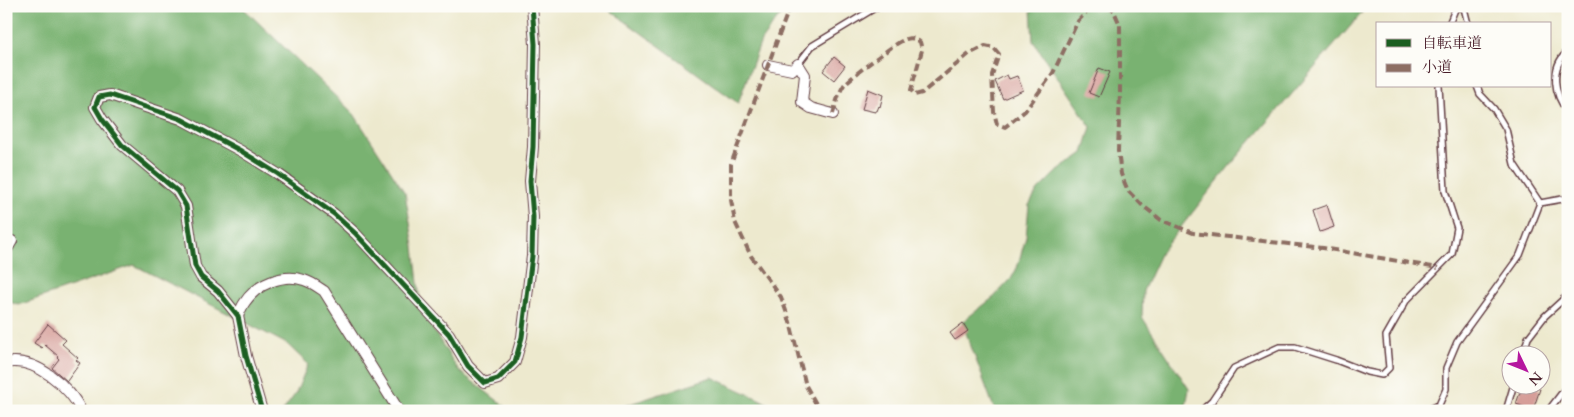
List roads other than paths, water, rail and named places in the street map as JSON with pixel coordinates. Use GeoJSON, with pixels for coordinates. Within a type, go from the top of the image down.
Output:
{"type":"FeatureCollection","features":[{"type":"Feature","properties":{"kind":"street"},"geometry":{"type":"LineString","coordinates":[[262,411],[246,356],[238,316],[218,291],[201,277],[195,266],[186,206],[176,191],[122,145],[95,107],[99,97],[110,95],[181,119],[241,151],[278,174],[334,214],[356,234],[448,334],[468,366],[485,383],[498,379],[515,362],[522,337],[532,256],[533,217],[530,181],[535,44],[532,6]]}},
{"type":"Feature","properties":{"kind":"street"},"geometry":{"type":"LineString","coordinates":[[768,65],[792,70],[798,64],[805,75],[802,102],[811,108],[833,114]]}},
{"type":"Feature","properties":{"kind":"street"},"geometry":{"type":"LineString","coordinates":[[6,251],[12,241]]}},
{"type":"Feature","properties":{"kind":"street"},"geometry":{"type":"LineString","coordinates":[[238,316],[245,301],[260,287],[276,279],[304,280],[324,291],[399,411]]}},
{"type":"Feature","properties":{"kind":"street"},"geometry":{"type":"LineString","coordinates":[[6,363],[26,363],[44,372],[64,387],[77,402],[81,411]]}},
{"type":"Feature","properties":{"kind":"lane"},"geometry":{"type":"LineString","coordinates":[[798,64],[812,46],[878,6]]}},
{"type":"Feature","properties":{"kind":"lane"},"geometry":{"type":"LineString","coordinates":[[1450,22],[1456,7],[1464,8],[1468,22]]}},
{"type":"Feature","properties":{"kind":"lane"},"geometry":{"type":"LineString","coordinates":[[1568,51],[1556,70],[1555,89],[1568,112]]}},
{"type":"Feature","properties":{"kind":"lane"},"geometry":{"type":"LineString","coordinates":[[1201,411],[1212,401],[1234,368],[1279,347],[1295,347],[1366,372],[1382,375],[1389,368],[1386,336],[1406,301],[1452,254],[1457,228],[1445,191],[1439,88]]}},
{"type":"Feature","properties":{"kind":"lane"},"geometry":{"type":"LineString","coordinates":[[1478,88],[1480,94],[1494,109],[1506,129],[1514,164],[1540,203]]}},
{"type":"Feature","properties":{"kind":"lane"},"geometry":{"type":"LineString","coordinates":[[1540,203],[1568,198]]}},
{"type":"Feature","properties":{"kind":"lane"},"geometry":{"type":"LineString","coordinates":[[1426,411],[1439,405],[1446,389],[1446,368],[1457,342],[1520,255],[1540,203]]}},
{"type":"Feature","properties":{"kind":"lane"},"geometry":{"type":"LineString","coordinates":[[1526,344],[1528,338],[1545,316],[1568,295]]}},
{"type":"Feature","properties":{"kind":"lane"},"geometry":{"type":"LineString","coordinates":[[1548,411],[1568,385]]}},
{"type":"Feature","properties":{"kind":"lane"},"geometry":{"type":"LineString","coordinates":[[1506,411],[1511,394]]}}]}
